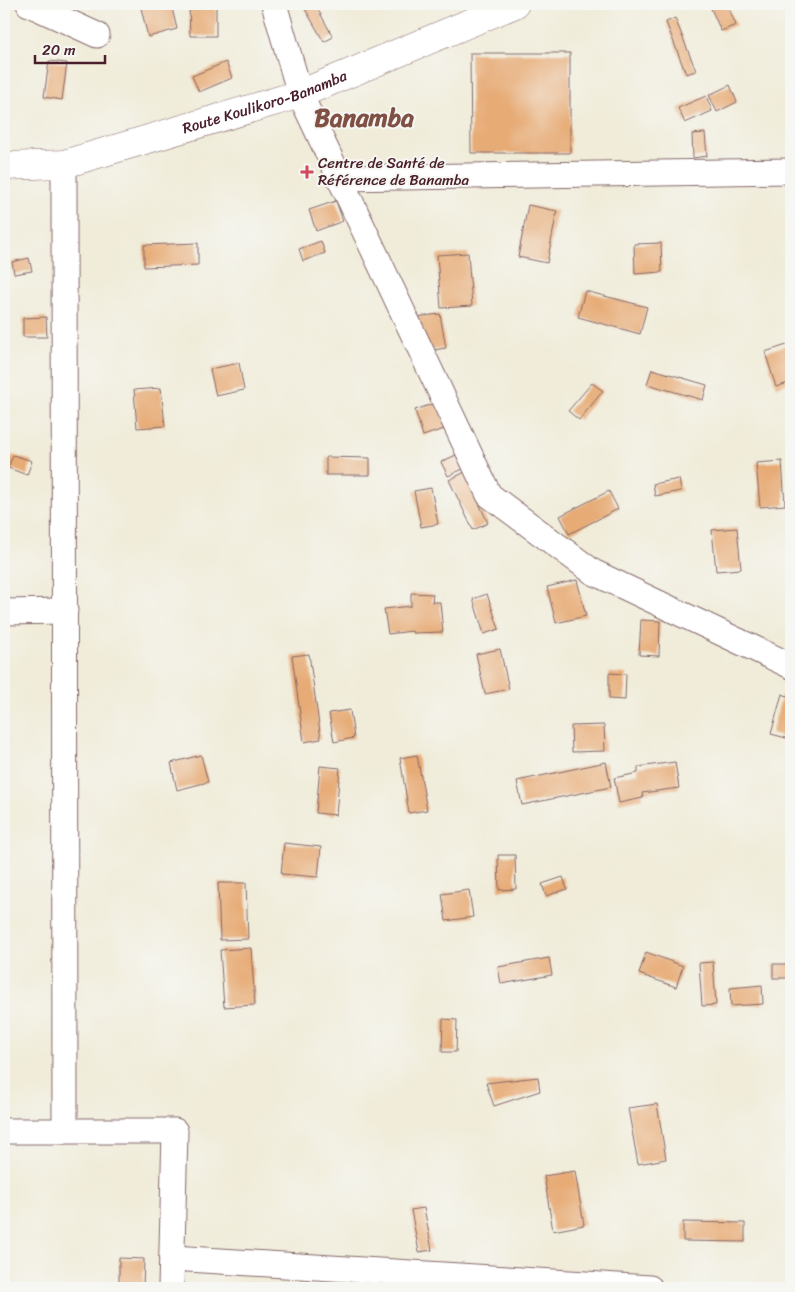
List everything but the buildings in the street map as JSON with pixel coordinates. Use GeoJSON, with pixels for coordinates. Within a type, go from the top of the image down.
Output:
{"type":"FeatureCollection","features":[{"type":"Feature","properties":{"kind":"street"},"geometry":{"type":"LineString","coordinates":[[29,4],[96,35]]}},
{"type":"Feature","properties":{"kind":"street"},"geometry":{"type":"LineString","coordinates":[[274,4],[300,94],[489,495],[593,572],[791,666]]}},
{"type":"Feature","properties":{"kind":"street","name":"Route Koulikoro-Banamba"},"geometry":{"type":"LineString","coordinates":[[4,166],[64,164],[300,94],[515,4]]}},
{"type":"Feature","properties":{"kind":"street"},"geometry":{"type":"LineString","coordinates":[[64,164],[65,1131]]}},
{"type":"Feature","properties":{"kind":"street"},"geometry":{"type":"LineString","coordinates":[[339,178],[791,171]]}},
{"type":"Feature","properties":{"kind":"street"},"geometry":{"type":"LineString","coordinates":[[4,612],[65,611]]}},
{"type":"Feature","properties":{"kind":"street"},"geometry":{"type":"LineString","coordinates":[[4,1131],[175,1131],[171,1288]]}},
{"type":"Feature","properties":{"kind":"street"},"geometry":{"type":"LineString","coordinates":[[172,1258],[494,1283],[650,1288]]}},
{"type":"Feature","properties":{"kind":"place","name":"Centre de Santé de Référence de Banamba"},"geometry":{"type":"Point","coordinates":[307,172]}},
{"type":"Feature","properties":{"kind":"district","name":"Banamba"},"geometry":{"type":"Point","coordinates":[364,117]}}]}
